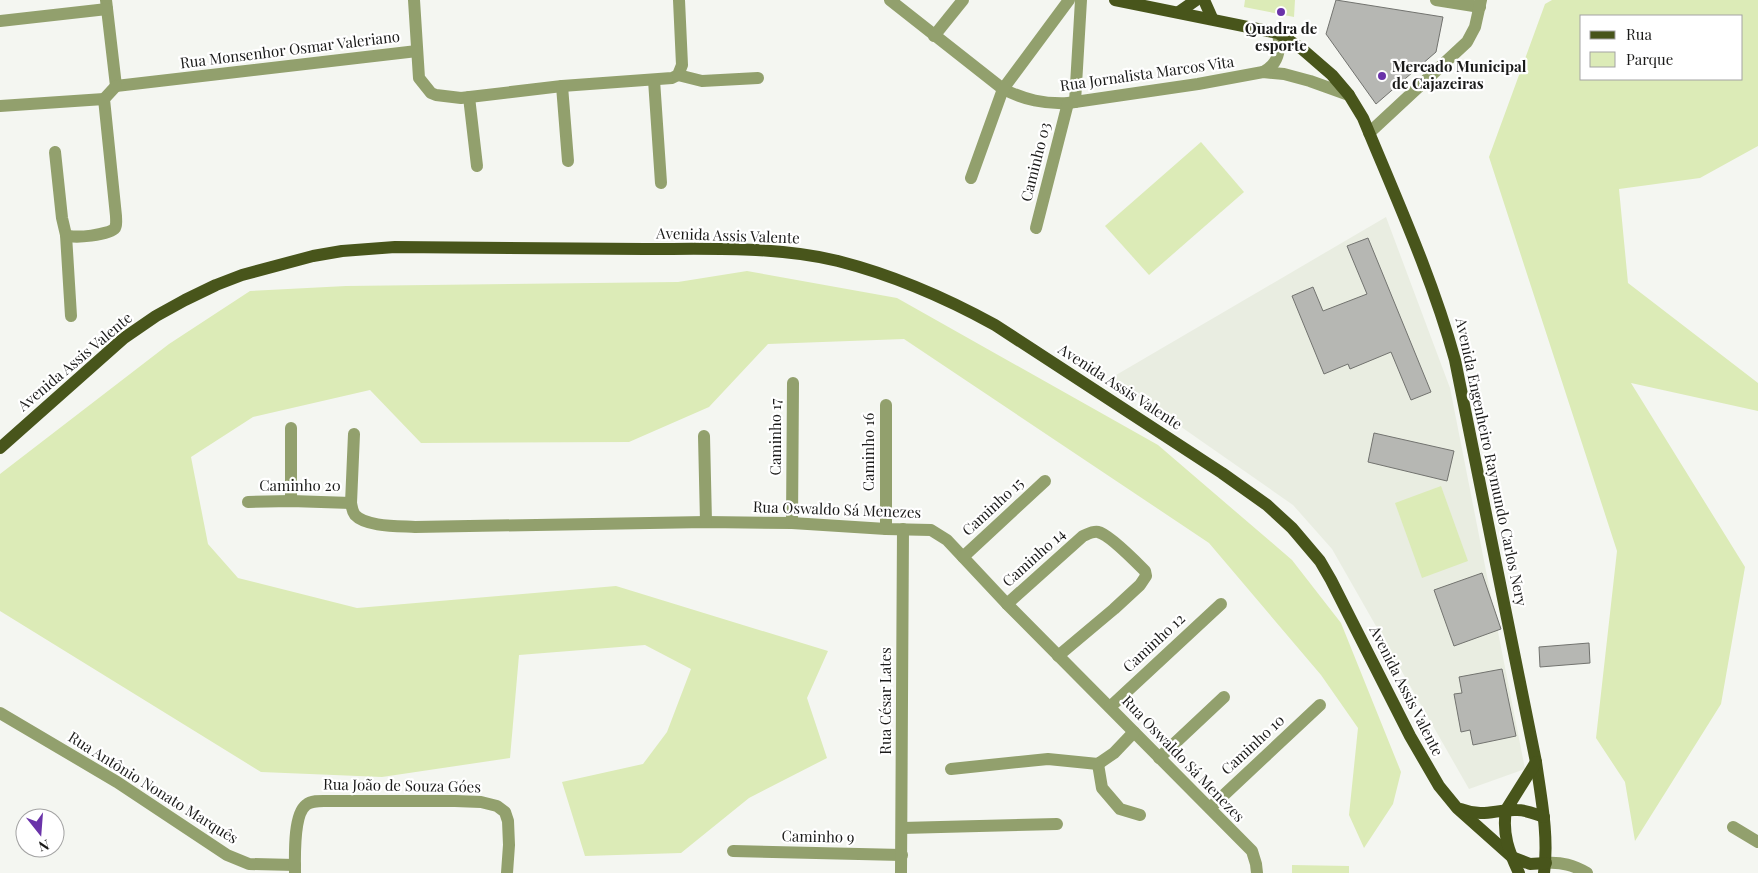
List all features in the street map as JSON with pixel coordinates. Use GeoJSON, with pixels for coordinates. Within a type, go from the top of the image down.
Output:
{"type":"FeatureCollection","features":[{"type":"Feature","properties":{"kind":"main road","name":"Avenida Engenheiro Raymundo Carlos Nery"},"geometry":{"type":"LineString","coordinates":[[1115,0],[1212,18],[1278,33],[1318,62],[1357,106],[1430,280],[1455,360],[1536,762],[1544,817],[1545,868]]}},
{"type":"Feature","properties":{"kind":"main road"},"geometry":{"type":"LineString","coordinates":[[1179,12],[1196,0]]}},
{"type":"Feature","properties":{"kind":"main road"},"geometry":{"type":"LineString","coordinates":[[1204,0],[1212,18]]}},
{"type":"Feature","properties":{"kind":"main road","name":"Avenida Assis Valente"},"geometry":{"type":"LineString","coordinates":[[0,448],[118,344],[156,316],[216,284],[313,256],[342,251],[396,247],[728,250],[806,255],[874,271],[962,307],[996,325],[1222,473],[1267,505],[1292,528],[1320,562],[1345,606],[1424,763],[1439,786],[1457,808],[1512,857],[1519,873]]}},
{"type":"Feature","properties":{"kind":"main road"},"geometry":{"type":"LineString","coordinates":[[1536,762],[1506,810],[1505,835],[1512,857],[1545,868]]}},
{"type":"Feature","properties":{"kind":"main road"},"geometry":{"type":"LineString","coordinates":[[1457,808],[1477,814],[1506,810],[1526,810],[1544,817]]}},
{"type":"Feature","properties":{"kind":"street","name":"Rua Monsenhor Osmar Valeriano"},"geometry":{"type":"LineString","coordinates":[[116,86],[417,51],[414,0]]}},
{"type":"Feature","properties":{"kind":"street"},"geometry":{"type":"LineString","coordinates":[[678,75],[682,65],[679,0]]}},
{"type":"Feature","properties":{"kind":"street","name":"Rua Jornalista Marcos Vita"},"geometry":{"type":"LineString","coordinates":[[890,0],[1003,89],[1020,98],[1033,101],[1051,104],[1072,103],[1263,72],[1284,74],[1310,80],[1349,95]]}},
{"type":"Feature","properties":{"kind":"street"},"geometry":{"type":"LineString","coordinates":[[934,36],[964,0]]}},
{"type":"Feature","properties":{"kind":"street"},"geometry":{"type":"LineString","coordinates":[[971,178],[1003,89],[1069,0]]}},
{"type":"Feature","properties":{"kind":"street","name":"Caminho 03"},"geometry":{"type":"LineString","coordinates":[[1036,228],[1072,103],[1081,0]]}},
{"type":"Feature","properties":{"kind":"street"},"geometry":{"type":"LineString","coordinates":[[1369,133],[1467,42],[1475,27],[1480,4],[1436,0]]}},
{"type":"Feature","properties":{"kind":"street"},"geometry":{"type":"LineString","coordinates":[[0,21],[106,4],[116,86],[104,99],[0,106]]}},
{"type":"Feature","properties":{"kind":"street"},"geometry":{"type":"LineString","coordinates":[[1263,72],[1272,66],[1278,57],[1280,48],[1278,33]]}},
{"type":"Feature","properties":{"kind":"street"},"geometry":{"type":"LineString","coordinates":[[417,51],[419,78],[431,93],[446,97],[469,97],[562,86],[654,80],[672,78],[678,75],[702,81],[758,78]]}},
{"type":"Feature","properties":{"kind":"street"},"geometry":{"type":"LineString","coordinates":[[654,80],[662,184]]}},
{"type":"Feature","properties":{"kind":"street"},"geometry":{"type":"LineString","coordinates":[[562,86],[568,161]]}},
{"type":"Feature","properties":{"kind":"street"},"geometry":{"type":"LineString","coordinates":[[469,97],[477,166]]}},
{"type":"Feature","properties":{"kind":"street"},"geometry":{"type":"LineString","coordinates":[[66,235],[71,237],[109,232],[117,225],[104,99]]}},
{"type":"Feature","properties":{"kind":"street"},"geometry":{"type":"LineString","coordinates":[[55,152],[62,218],[66,235],[71,316]]}},
{"type":"Feature","properties":{"kind":"street","name":"Caminho 17"},"geometry":{"type":"LineString","coordinates":[[792,523],[793,383]]}},
{"type":"Feature","properties":{"kind":"street","name":"Caminho 16"},"geometry":{"type":"LineString","coordinates":[[886,405],[886,529]]}},
{"type":"Feature","properties":{"kind":"street"},"geometry":{"type":"LineString","coordinates":[[291,501],[292,428]]}},
{"type":"Feature","properties":{"kind":"street"},"geometry":{"type":"LineString","coordinates":[[351,503],[354,434]]}},
{"type":"Feature","properties":{"kind":"street"},"geometry":{"type":"LineString","coordinates":[[704,436],[706,522]]}},
{"type":"Feature","properties":{"kind":"street","name":"Caminho 15"},"geometry":{"type":"LineString","coordinates":[[963,557],[1045,481]]}},
{"type":"Feature","properties":{"kind":"street","name":"Caminho 20"},"geometry":{"type":"LineString","coordinates":[[248,502],[351,503]]}},
{"type":"Feature","properties":{"kind":"street","name":"Rua Oswaldo Sá Menezes"},"geometry":{"type":"LineString","coordinates":[[351,503],[356,516],[368,521],[382,525],[415,527],[706,522],[792,523],[931,530],[947,540],[1007,604],[1252,851],[1256,864],[1256,873]]}},
{"type":"Feature","properties":{"kind":"street","name":"Rua César Lates"},"geometry":{"type":"LineString","coordinates":[[901,873],[903,530]]}},
{"type":"Feature","properties":{"kind":"street","name":"Caminho 14"},"geometry":{"type":"LineString","coordinates":[[1007,604],[1083,536],[1089,533],[1097,532],[1102,534],[1144,571],[1146,576],[1144,580],[1114,609],[1058,656]]}},
{"type":"Feature","properties":{"kind":"street","name":"Caminho 12"},"geometry":{"type":"LineString","coordinates":[[1110,707],[1221,604]]}},
{"type":"Feature","properties":{"kind":"street"},"geometry":{"type":"LineString","coordinates":[[1159,758],[1224,697]]}},
{"type":"Feature","properties":{"kind":"street","name":"Caminho 10"},"geometry":{"type":"LineString","coordinates":[[1210,808],[1320,705]]}},
{"type":"Feature","properties":{"kind":"street","name":"Rua Antônio Nonato Marquês"},"geometry":{"type":"LineString","coordinates":[[0,713],[117,782],[227,855],[249,864],[295,869]]}},
{"type":"Feature","properties":{"kind":"street"},"geometry":{"type":"LineString","coordinates":[[951,769],[1048,759],[1098,764],[1114,753],[1134,732]]}},
{"type":"Feature","properties":{"kind":"street"},"geometry":{"type":"LineString","coordinates":[[1098,764],[1102,788],[1120,809],[1140,815]]}},
{"type":"Feature","properties":{"kind":"street","name":"Rua João de Souza Góes"},"geometry":{"type":"LineString","coordinates":[[295,869],[299,817],[307,804],[329,801],[455,800],[482,802],[497,806],[505,812],[509,830],[507,873]]}},
{"type":"Feature","properties":{"kind":"street"},"geometry":{"type":"LineString","coordinates":[[902,828],[1057,824]]}},
{"type":"Feature","properties":{"kind":"street"},"geometry":{"type":"LineString","coordinates":[[1734,827],[1758,842]]}},
{"type":"Feature","properties":{"kind":"street","name":"Caminho 9"},"geometry":{"type":"LineString","coordinates":[[733,851],[902,855]]}},
{"type":"Feature","properties":{"kind":"street"},"geometry":{"type":"LineString","coordinates":[[1545,868],[1557,862],[1568,864],[1587,873]]}},
{"type":"Feature","properties":{"kind":"shaded area"},"geometry":{"type":"Polygon","coordinates":[[[1386,217],[1450,388],[1525,769],[1469,789],[1332,549],[1293,505],[1111,378],[1386,217]]]}},
{"type":"Feature","properties":{"kind":"green space","name":"Quadra de esporte"},"geometry":{"type":"Polygon","coordinates":[[[1245,0],[1295,0],[1294,17],[1244,7],[1245,0]]]}},
{"type":"Feature","properties":{"kind":"green space"},"geometry":{"type":"Polygon","coordinates":[[[1552,0],[1758,0],[1758,146],[1700,178],[1619,189],[1628,283],[1758,383],[1758,411],[1631,383],[1745,567],[1721,704],[1635,841],[1625,782],[1596,738],[1617,551],[1489,157],[1545,4],[1552,0]]]}},
{"type":"Feature","properties":{"kind":"green space"},"geometry":{"type":"Polygon","coordinates":[[[1201,142],[1244,192],[1149,275],[1105,226],[1201,142]]]}},
{"type":"Feature","properties":{"kind":"green space"},"geometry":{"type":"Polygon","coordinates":[[[747,271],[897,298],[1158,445],[1292,560],[1341,623],[1401,772],[1393,804],[1364,848],[1349,815],[1358,728],[1321,675],[1209,543],[904,339],[768,344],[709,407],[629,442],[421,443],[370,390],[253,417],[191,457],[208,544],[238,578],[357,608],[616,586],[828,651],[807,698],[827,758],[749,798],[681,853],[585,856],[562,782],[643,764],[667,732],[691,669],[645,645],[519,655],[510,758],[382,777],[261,772],[0,611],[0,474],[169,344],[250,291],[346,286],[678,282],[747,271]]]}},
{"type":"Feature","properties":{"kind":"green space"},"geometry":{"type":"Polygon","coordinates":[[[1441,486],[1468,561],[1422,578],[1395,503],[1441,486]]]}},
{"type":"Feature","properties":{"kind":"green space"},"geometry":{"type":"Polygon","coordinates":[[[1292,865],[1349,866],[1349,873],[1292,873],[1292,865]]]}},
{"type":"Feature","properties":{"kind":"building","name":"Mercado Municipal de Cajazeiras"},"geometry":{"type":"Polygon","coordinates":[[[1336,0],[1443,17],[1436,52],[1376,104],[1326,34],[1336,0]]]}},
{"type":"Feature","properties":{"kind":"building"},"geometry":{"type":"Polygon","coordinates":[[[1368,238],[1431,392],[1411,400],[1391,352],[1350,369],[1348,364],[1324,374],[1292,296],[1313,287],[1323,311],[1367,294],[1347,246],[1368,238]]]}},
{"type":"Feature","properties":{"kind":"building"},"geometry":{"type":"Polygon","coordinates":[[[1374,433],[1454,451],[1447,481],[1368,462],[1374,433]]]}},
{"type":"Feature","properties":{"kind":"building"},"geometry":{"type":"Polygon","coordinates":[[[1482,573],[1501,629],[1454,646],[1434,590],[1482,573]]]}},
{"type":"Feature","properties":{"kind":"building"},"geometry":{"type":"Polygon","coordinates":[[[1589,643],[1590,663],[1540,667],[1539,647],[1589,643]]]}},
{"type":"Feature","properties":{"kind":"building"},"geometry":{"type":"Polygon","coordinates":[[[1502,669],[1516,736],[1473,745],[1470,730],[1461,732],[1454,694],[1462,693],[1459,677],[1502,669]]]}},
{"type":"Feature","properties":{"kind":"place","name":"Quadra de esporte"},"geometry":{"type":"Point","coordinates":[1281,12]}},
{"type":"Feature","properties":{"kind":"place","name":"Mercado Municipal de Cajazeiras"},"geometry":{"type":"Point","coordinates":[1382,76]}}]}
